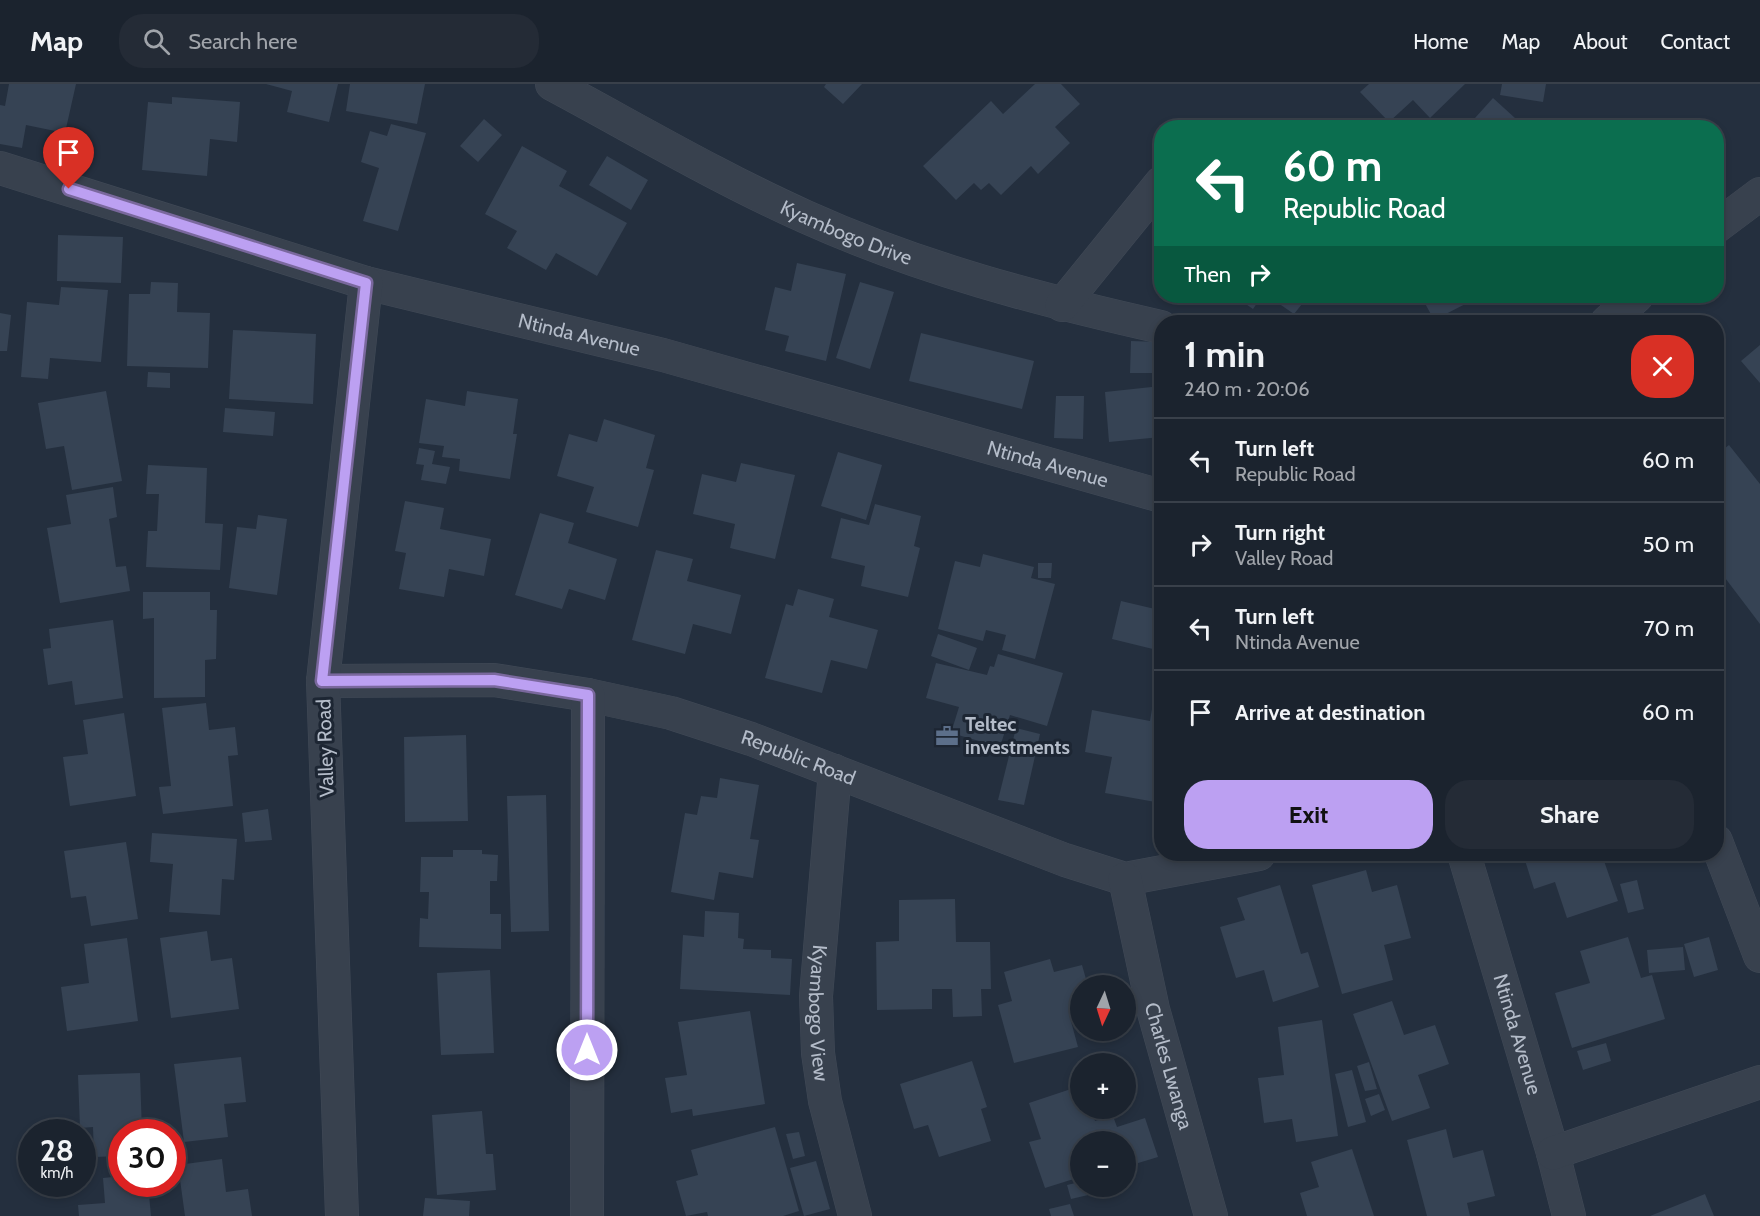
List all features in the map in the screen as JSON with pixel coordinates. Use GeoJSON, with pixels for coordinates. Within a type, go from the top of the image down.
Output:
{"type":"FeatureCollection","features":[{"type":"Feature","properties":{"kind":"street","name":"Kyambogo Drive"},"geometry":{"type":"LineString","coordinates":[[552,84],[717,174],[806,217],[888,250],[1062,305],[1154,325]]}},
{"type":"Feature","properties":{"kind":"street","name":"Ntinda Avenue"},"geometry":{"type":"LineString","coordinates":[[0,168],[366,283],[663,355],[1154,494]]}},
{"type":"Feature","properties":{"kind":"street"},"geometry":{"type":"LineString","coordinates":[[1062,305],[1154,192]]}},
{"type":"Feature","properties":{"kind":"street"},"geometry":{"type":"LineString","coordinates":[[1724,221],[1760,194]]}},
{"type":"Feature","properties":{"kind":"street","name":"Valley Road"},"geometry":{"type":"LineString","coordinates":[[342,1216],[322,681],[366,283]]}},
{"type":"Feature","properties":{"kind":"street"},"geometry":{"type":"LineString","coordinates":[[1615,315],[1629,303]]}},
{"type":"Feature","properties":{"kind":"street","name":"Republic Road"},"geometry":{"type":"LineString","coordinates":[[322,681],[494,680],[588,695],[671,713],[751,739],[1065,860],[1125,879],[1221,861]]}},
{"type":"Feature","properties":{"kind":"street"},"geometry":{"type":"LineString","coordinates":[[587,1216],[588,695]]}},
{"type":"Feature","properties":{"kind":"street","name":"Kyambogo View"},"geometry":{"type":"LineString","coordinates":[[836,771],[816,996],[818,1053],[825,1101],[855,1216]]}},
{"type":"Feature","properties":{"kind":"street","name":"Ntinda Avenue"},"geometry":{"type":"LineString","coordinates":[[1466,861],[1553,1153],[1569,1216]]}},
{"type":"Feature","properties":{"kind":"street"},"geometry":{"type":"LineString","coordinates":[[1723,861],[1760,957]]}},
{"type":"Feature","properties":{"kind":"street","name":"Charles Lwanga"},"geometry":{"type":"LineString","coordinates":[[1125,879],[1153,1009],[1211,1216]]}},
{"type":"Feature","properties":{"kind":"street"},"geometry":{"type":"LineString","coordinates":[[1553,1153],[1760,1082]]}},
{"type":"Feature","properties":{"kind":"building"},"geometry":{"type":"Polygon","coordinates":[[[9,84],[76,84],[65,133],[26,125],[22,148],[0,144],[0,105],[5,106],[9,84]]]}},
{"type":"Feature","properties":{"kind":"building"},"geometry":{"type":"Polygon","coordinates":[[[266,84],[338,84],[329,122],[287,112],[292,91],[266,84]]]}},
{"type":"Feature","properties":{"kind":"building"},"geometry":{"type":"Polygon","coordinates":[[[350,84],[425,84],[417,124],[346,111],[350,84]]]}},
{"type":"Feature","properties":{"kind":"building"},"geometry":{"type":"Polygon","coordinates":[[[826,84],[862,84],[843,104],[824,87],[826,84]]]}},
{"type":"Feature","properties":{"kind":"building"},"geometry":{"type":"Polygon","coordinates":[[[1035,84],[1061,84],[1080,104],[1055,127],[1070,143],[1038,174],[1031,166],[1001,195],[989,183],[981,190],[974,183],[956,200],[923,166],[991,101],[1003,114],[1035,84]]]}},
{"type":"Feature","properties":{"kind":"building"},"geometry":{"type":"Polygon","coordinates":[[[1369,84],[1465,84],[1430,118],[1413,100],[1391,120],[1387,120],[1360,92],[1369,84]]]}},
{"type":"Feature","properties":{"kind":"building"},"geometry":{"type":"Polygon","coordinates":[[[1502,84],[1546,84],[1543,102],[1500,95],[1502,84]]]}},
{"type":"Feature","properties":{"kind":"building"},"geometry":{"type":"Polygon","coordinates":[[[172,97],[240,102],[237,142],[210,139],[207,176],[142,170],[148,102],[172,104],[172,97]]]}},
{"type":"Feature","properties":{"kind":"building"},"geometry":{"type":"Polygon","coordinates":[[[1493,98],[1517,120],[1473,120],[1493,98]]]}},
{"type":"Feature","properties":{"kind":"building"},"geometry":{"type":"Polygon","coordinates":[[[484,119],[502,135],[478,162],[460,146],[484,119]]]}},
{"type":"Feature","properties":{"kind":"building"},"geometry":{"type":"Polygon","coordinates":[[[391,124],[426,133],[398,231],[363,221],[379,168],[361,162],[370,131],[387,136],[391,124]]]}},
{"type":"Feature","properties":{"kind":"building"},"geometry":{"type":"Polygon","coordinates":[[[522,146],[567,171],[559,186],[627,223],[597,276],[556,253],[546,270],[507,248],[517,231],[485,214],[522,146]]]}},
{"type":"Feature","properties":{"kind":"building"},"geometry":{"type":"Polygon","coordinates":[[[607,156],[648,180],[631,210],[589,185],[607,156]]]}},
{"type":"Feature","properties":{"kind":"building"},"geometry":{"type":"Polygon","coordinates":[[[58,235],[123,237],[121,283],[57,281],[58,235]]]}},
{"type":"Feature","properties":{"kind":"building"},"geometry":{"type":"Polygon","coordinates":[[[797,263],[846,274],[826,361],[785,351],[789,336],[765,330],[775,287],[791,291],[797,263]]]}},
{"type":"Feature","properties":{"kind":"building"},"geometry":{"type":"Polygon","coordinates":[[[151,282],[178,283],[177,312],[210,313],[208,368],[127,366],[129,294],[150,294],[151,282]]]}},
{"type":"Feature","properties":{"kind":"building"},"geometry":{"type":"Polygon","coordinates":[[[860,282],[894,292],[870,369],[836,358],[860,282]]]}},
{"type":"Feature","properties":{"kind":"building"},"geometry":{"type":"Polygon","coordinates":[[[61,287],[108,290],[101,362],[50,358],[48,379],[21,377],[27,302],[59,305],[61,287]]]}},
{"type":"Feature","properties":{"kind":"building"},"geometry":{"type":"Polygon","coordinates":[[[1244,303],[1257,303],[1253,309],[1244,303]]]}},
{"type":"Feature","properties":{"kind":"building"},"geometry":{"type":"Polygon","coordinates":[[[1278,303],[1303,303],[1294,314],[1278,303]]]}},
{"type":"Feature","properties":{"kind":"building"},"geometry":{"type":"Polygon","coordinates":[[[1425,303],[1467,303],[1444,315],[1431,315],[1425,303]]]}},
{"type":"Feature","properties":{"kind":"building"},"geometry":{"type":"Polygon","coordinates":[[[0,313],[11,315],[7,351],[0,351],[0,313]]]}},
{"type":"Feature","properties":{"kind":"building"},"geometry":{"type":"Polygon","coordinates":[[[233,330],[316,334],[313,404],[229,399],[233,330]]]}},
{"type":"Feature","properties":{"kind":"building"},"geometry":{"type":"Polygon","coordinates":[[[921,333],[1034,361],[1022,409],[909,381],[921,333]]]}},
{"type":"Feature","properties":{"kind":"building"},"geometry":{"type":"Polygon","coordinates":[[[1131,341],[1154,342],[1154,373],[1130,373],[1131,341]]]}},
{"type":"Feature","properties":{"kind":"building"},"geometry":{"type":"Polygon","coordinates":[[[1760,345],[1760,383],[1741,361],[1760,345]]]}},
{"type":"Feature","properties":{"kind":"building"},"geometry":{"type":"Polygon","coordinates":[[[148,372],[170,373],[170,388],[147,387],[148,372]]]}},
{"type":"Feature","properties":{"kind":"building"},"geometry":{"type":"Polygon","coordinates":[[[1154,387],[1154,438],[1109,442],[1105,392],[1154,387]]]}},
{"type":"Feature","properties":{"kind":"building"},"geometry":{"type":"Polygon","coordinates":[[[106,391],[122,481],[72,490],[64,446],[46,449],[38,403],[106,391]]]}},
{"type":"Feature","properties":{"kind":"building"},"geometry":{"type":"Polygon","coordinates":[[[467,391],[518,399],[513,434],[517,434],[510,479],[459,471],[460,459],[442,457],[444,446],[419,443],[426,399],[465,406],[467,391]]]}},
{"type":"Feature","properties":{"kind":"building"},"geometry":{"type":"Polygon","coordinates":[[[1056,396],[1084,396],[1083,439],[1054,438],[1056,396]]]}},
{"type":"Feature","properties":{"kind":"building"},"geometry":{"type":"Polygon","coordinates":[[[225,408],[275,412],[273,436],[223,432],[225,408]]]}},
{"type":"Feature","properties":{"kind":"building"},"geometry":{"type":"Polygon","coordinates":[[[604,419],[655,435],[646,468],[654,470],[638,527],[586,512],[594,487],[557,476],[569,434],[597,442],[604,419]]]}},
{"type":"Feature","properties":{"kind":"building"},"geometry":{"type":"Polygon","coordinates":[[[1729,445],[1760,484],[1760,624],[1724,577],[1724,449],[1729,445]]]}},
{"type":"Feature","properties":{"kind":"building"},"geometry":{"type":"Polygon","coordinates":[[[419,448],[435,451],[432,464],[450,467],[446,484],[421,480],[424,465],[416,464],[419,448]]]}},
{"type":"Feature","properties":{"kind":"building"},"geometry":{"type":"Polygon","coordinates":[[[838,452],[882,465],[866,520],[821,506],[838,452]]]}},
{"type":"Feature","properties":{"kind":"building"},"geometry":{"type":"Polygon","coordinates":[[[741,463],[795,475],[775,559],[730,548],[735,524],[693,514],[702,474],[736,482],[741,463]]]}},
{"type":"Feature","properties":{"kind":"building"},"geometry":{"type":"Polygon","coordinates":[[[148,465],[207,468],[205,523],[223,524],[220,570],[146,567],[148,531],[157,531],[159,494],[146,494],[148,465]]]}},
{"type":"Feature","properties":{"kind":"building"},"geometry":{"type":"Polygon","coordinates":[[[113,487],[117,517],[109,519],[116,567],[126,566],[130,591],[60,603],[47,528],[71,524],[66,495],[113,487]]]}},
{"type":"Feature","properties":{"kind":"building"},"geometry":{"type":"Polygon","coordinates":[[[405,501],[444,508],[440,529],[491,539],[484,576],[449,569],[444,597],[399,589],[406,553],[395,551],[405,501]]]}},
{"type":"Feature","properties":{"kind":"building"},"geometry":{"type":"Polygon","coordinates":[[[875,504],[921,516],[914,546],[920,548],[908,597],[861,586],[865,566],[831,558],[841,518],[869,525],[875,504]]]}},
{"type":"Feature","properties":{"kind":"building"},"geometry":{"type":"Polygon","coordinates":[[[540,513],[574,523],[568,543],[617,559],[605,600],[569,589],[562,609],[515,595],[540,513]]]}},
{"type":"Feature","properties":{"kind":"building"},"geometry":{"type":"Polygon","coordinates":[[[258,515],[287,519],[277,595],[229,588],[237,527],[256,529],[258,515]]]}},
{"type":"Feature","properties":{"kind":"building"},"geometry":{"type":"Polygon","coordinates":[[[656,550],[693,559],[687,581],[741,595],[731,634],[693,624],[685,654],[632,640],[656,550]]]}},
{"type":"Feature","properties":{"kind":"building"},"geometry":{"type":"Polygon","coordinates":[[[983,554],[1034,567],[1031,578],[1055,584],[1035,659],[1002,650],[1006,635],[986,630],[983,641],[938,629],[955,561],[980,567],[983,554]]]}},
{"type":"Feature","properties":{"kind":"building"},"geometry":{"type":"Polygon","coordinates":[[[1038,563],[1052,563],[1051,578],[1038,578],[1038,563]]]}},
{"type":"Feature","properties":{"kind":"building"},"geometry":{"type":"Polygon","coordinates":[[[798,589],[834,599],[829,617],[878,630],[867,669],[831,660],[822,693],[765,678],[786,604],[793,606],[798,589]]]}},
{"type":"Feature","properties":{"kind":"building"},"geometry":{"type":"Polygon","coordinates":[[[143,592],[210,592],[210,610],[217,610],[216,659],[205,660],[205,697],[154,698],[154,618],[143,619],[143,592]]]}},
{"type":"Feature","properties":{"kind":"building"},"geometry":{"type":"Polygon","coordinates":[[[1121,601],[1154,609],[1154,649],[1112,639],[1121,601]]]}},
{"type":"Feature","properties":{"kind":"building"},"geometry":{"type":"Polygon","coordinates":[[[113,620],[123,698],[75,705],[72,681],[48,685],[43,649],[51,648],[49,629],[113,620]]]}},
{"type":"Feature","properties":{"kind":"building"},"geometry":{"type":"Polygon","coordinates":[[[938,634],[977,648],[969,670],[931,656],[938,634]]]}},
{"type":"Feature","properties":{"kind":"building"},"geometry":{"type":"Polygon","coordinates":[[[998,654],[1063,673],[1047,726],[1010,715],[1000,747],[951,733],[959,707],[926,698],[936,663],[987,675],[990,666],[994,667],[998,654]]]}},
{"type":"Feature","properties":{"kind":"building"},"geometry":{"type":"Polygon","coordinates":[[[206,703],[209,730],[235,727],[238,755],[228,756],[233,806],[163,814],[159,787],[171,786],[162,708],[206,703]]]}},
{"type":"Feature","properties":{"kind":"building"},"geometry":{"type":"Polygon","coordinates":[[[1152,709],[1154,709],[1154,802],[1105,793],[1112,757],[1085,752],[1092,710],[1150,721],[1152,709]]]}},
{"type":"Feature","properties":{"kind":"building"},"geometry":{"type":"Polygon","coordinates":[[[124,713],[136,796],[70,806],[63,757],[88,754],[83,720],[124,713]]]}},
{"type":"Feature","properties":{"kind":"building"},"geometry":{"type":"Polygon","coordinates":[[[1016,728],[1040,734],[1024,805],[998,800],[1016,728]]]}},
{"type":"Feature","properties":{"kind":"building"},"geometry":{"type":"Polygon","coordinates":[[[466,735],[468,821],[405,822],[404,737],[466,735]]]}},
{"type":"Feature","properties":{"kind":"building"},"geometry":{"type":"Polygon","coordinates":[[[720,778],[759,785],[750,839],[759,840],[753,878],[719,872],[714,900],[671,892],[685,813],[697,815],[701,796],[717,798],[720,778]]]}},
{"type":"Feature","properties":{"kind":"building"},"geometry":{"type":"Polygon","coordinates":[[[546,795],[549,931],[511,932],[507,796],[546,795]]]}},
{"type":"Feature","properties":{"kind":"building"},"geometry":{"type":"Polygon","coordinates":[[[268,809],[272,840],[245,842],[242,813],[268,809]]]}},
{"type":"Feature","properties":{"kind":"building"},"geometry":{"type":"Polygon","coordinates":[[[152,833],[237,839],[234,880],[222,879],[220,915],[169,912],[173,864],[150,862],[152,833]]]}},
{"type":"Feature","properties":{"kind":"building"},"geometry":{"type":"Polygon","coordinates":[[[126,842],[138,919],[91,926],[86,896],[71,898],[64,851],[126,842]]]}},
{"type":"Feature","properties":{"kind":"building"},"geometry":{"type":"Polygon","coordinates":[[[453,850],[482,850],[482,854],[498,855],[497,881],[490,881],[490,914],[501,914],[501,949],[419,947],[420,918],[428,919],[429,892],[420,892],[421,857],[453,857],[453,850]]]}},
{"type":"Feature","properties":{"kind":"building"},"geometry":{"type":"Polygon","coordinates":[[[1525,861],[1604,861],[1618,901],[1567,918],[1555,882],[1534,889],[1525,861]]]}},
{"type":"Feature","properties":{"kind":"building"},"geometry":{"type":"Polygon","coordinates":[[[1366,870],[1372,892],[1397,885],[1411,938],[1384,945],[1393,980],[1342,994],[1312,885],[1366,870]]]}},
{"type":"Feature","properties":{"kind":"building"},"geometry":{"type":"Polygon","coordinates":[[[1637,880],[1644,909],[1628,913],[1620,884],[1637,880]]]}},
{"type":"Feature","properties":{"kind":"building"},"geometry":{"type":"Polygon","coordinates":[[[1280,885],[1301,954],[1308,952],[1319,987],[1273,1002],[1264,970],[1236,978],[1220,927],[1245,920],[1237,898],[1280,885]]]}},
{"type":"Feature","properties":{"kind":"building"},"geometry":{"type":"Polygon","coordinates":[[[955,899],[956,942],[990,942],[991,989],[981,989],[982,1016],[953,1017],[952,989],[932,989],[932,1009],[877,1010],[876,942],[899,941],[899,900],[955,899]]]}},
{"type":"Feature","properties":{"kind":"building"},"geometry":{"type":"Polygon","coordinates":[[[705,911],[739,913],[738,938],[744,939],[743,949],[771,950],[771,958],[792,959],[790,995],[680,989],[683,935],[704,937],[705,911]]]}},
{"type":"Feature","properties":{"kind":"building"},"geometry":{"type":"Polygon","coordinates":[[[207,931],[211,961],[232,958],[239,1009],[171,1018],[160,938],[207,931]]]}},
{"type":"Feature","properties":{"kind":"building"},"geometry":{"type":"Polygon","coordinates":[[[1628,937],[1641,978],[1652,975],[1665,1019],[1572,1048],[1555,993],[1590,983],[1580,951],[1628,937]]]}},
{"type":"Feature","properties":{"kind":"building"},"geometry":{"type":"Polygon","coordinates":[[[1709,937],[1718,970],[1694,977],[1684,944],[1709,937]]]}},
{"type":"Feature","properties":{"kind":"building"},"geometry":{"type":"Polygon","coordinates":[[[127,938],[138,1021],[67,1031],[61,987],[89,983],[84,944],[127,938]]]}},
{"type":"Feature","properties":{"kind":"building"},"geometry":{"type":"Polygon","coordinates":[[[1683,947],[1685,970],[1649,973],[1647,950],[1683,947]]]}},
{"type":"Feature","properties":{"kind":"building"},"geometry":{"type":"Polygon","coordinates":[[[1050,959],[1054,972],[1082,965],[1085,975],[1070,975],[1070,1041],[1076,1041],[1078,1047],[1014,1063],[998,1005],[1012,1001],[1004,972],[1050,959]]]}},
{"type":"Feature","properties":{"kind":"building"},"geometry":{"type":"Polygon","coordinates":[[[490,970],[494,1053],[441,1055],[437,973],[490,970]]]}},
{"type":"Feature","properties":{"kind":"building"},"geometry":{"type":"Polygon","coordinates":[[[1392,1001],[1404,1035],[1435,1025],[1449,1064],[1418,1075],[1430,1108],[1392,1121],[1353,1014],[1392,1001]]]}},
{"type":"Feature","properties":{"kind":"building"},"geometry":{"type":"Polygon","coordinates":[[[750,1011],[765,1104],[693,1116],[692,1109],[671,1113],[665,1078],[687,1075],[678,1022],[750,1011]]]}},
{"type":"Feature","properties":{"kind":"building"},"geometry":{"type":"Polygon","coordinates":[[[1322,1020],[1338,1136],[1296,1142],[1292,1119],[1264,1123],[1258,1078],[1284,1075],[1278,1027],[1322,1020]]]}},
{"type":"Feature","properties":{"kind":"building"},"geometry":{"type":"Polygon","coordinates":[[[1606,1043],[1611,1061],[1583,1070],[1577,1051],[1606,1043]]]}},
{"type":"Feature","properties":{"kind":"building"},"geometry":{"type":"Polygon","coordinates":[[[241,1057],[246,1102],[224,1104],[228,1137],[186,1142],[186,1119],[181,1119],[174,1064],[241,1057]]]}},
{"type":"Feature","properties":{"kind":"building"},"geometry":{"type":"Polygon","coordinates":[[[972,1061],[987,1107],[981,1109],[991,1141],[939,1157],[928,1125],[914,1129],[900,1084],[972,1061]]]}},
{"type":"Feature","properties":{"kind":"building"},"geometry":{"type":"Polygon","coordinates":[[[1369,1062],[1377,1089],[1365,1091],[1357,1066],[1369,1062]]]}},
{"type":"Feature","properties":{"kind":"building"},"geometry":{"type":"Polygon","coordinates":[[[1352,1070],[1366,1122],[1348,1127],[1335,1074],[1352,1070]]]}},
{"type":"Feature","properties":{"kind":"building"},"geometry":{"type":"Polygon","coordinates":[[[140,1073],[142,1119],[108,1119],[108,1156],[96,1157],[96,1119],[80,1119],[78,1075],[140,1073]]]}},
{"type":"Feature","properties":{"kind":"building"},"geometry":{"type":"Polygon","coordinates":[[[1070,1089],[1070,1119],[1094,1119],[1095,1121],[1114,1119],[1117,1127],[1145,1118],[1158,1157],[1136,1164],[1136,1131],[1070,1131],[1070,1180],[1045,1188],[1029,1142],[1041,1139],[1029,1103],[1070,1089]]]}},
{"type":"Feature","properties":{"kind":"building"},"geometry":{"type":"Polygon","coordinates":[[[1379,1094],[1385,1110],[1371,1116],[1365,1099],[1379,1094]]]}},
{"type":"Feature","properties":{"kind":"building"},"geometry":{"type":"Polygon","coordinates":[[[482,1111],[486,1154],[493,1154],[496,1190],[437,1195],[432,1115],[482,1111]]]}},
{"type":"Feature","properties":{"kind":"building"},"geometry":{"type":"Polygon","coordinates":[[[775,1127],[799,1211],[783,1216],[708,1216],[707,1212],[686,1216],[676,1181],[698,1175],[691,1150],[775,1127]]]}},
{"type":"Feature","properties":{"kind":"building"},"geometry":{"type":"Polygon","coordinates":[[[1446,1129],[1453,1158],[1483,1150],[1495,1196],[1467,1203],[1470,1216],[1427,1216],[1407,1140],[1446,1129]]]}},
{"type":"Feature","properties":{"kind":"building"},"geometry":{"type":"Polygon","coordinates":[[[799,1132],[805,1156],[793,1159],[786,1134],[799,1132]]]}},
{"type":"Feature","properties":{"kind":"building"},"geometry":{"type":"Polygon","coordinates":[[[1352,1149],[1374,1216],[1307,1216],[1300,1193],[1319,1187],[1311,1162],[1352,1149]]]}},
{"type":"Feature","properties":{"kind":"building"},"geometry":{"type":"Polygon","coordinates":[[[222,1159],[226,1192],[248,1189],[252,1216],[185,1216],[182,1197],[186,1197],[186,1164],[222,1159]]]}},
{"type":"Feature","properties":{"kind":"building"},"geometry":{"type":"Polygon","coordinates":[[[816,1161],[830,1209],[804,1216],[790,1168],[816,1161]]]}},
{"type":"Feature","properties":{"kind":"building"},"geometry":{"type":"Polygon","coordinates":[[[108,1177],[108,1197],[149,1197],[151,1216],[79,1216],[78,1205],[105,1203],[103,1178],[108,1177]]]}},
{"type":"Feature","properties":{"kind":"building"},"geometry":{"type":"Polygon","coordinates":[[[1705,1194],[1714,1216],[1650,1216],[1705,1194]]]}},
{"type":"Feature","properties":{"kind":"building"},"geometry":{"type":"Polygon","coordinates":[[[425,1198],[470,1201],[469,1216],[423,1216],[425,1198]]]}},
{"type":"Feature","properties":{"kind":"building"},"geometry":{"type":"Polygon","coordinates":[[[1070,1204],[1074,1216],[1051,1216],[1049,1209],[1070,1204]]]}},
{"type":"Feature","properties":{"kind":"place","name":"Teltec investments"},"geometry":{"type":"Point","coordinates":[947,736]}},
{"type":"Feature","properties":{"kind":"route"},"geometry":{"type":"LineString","coordinates":[[69,189],[366,283],[322,681],[494,680],[588,695],[587,1050]]}}]}
